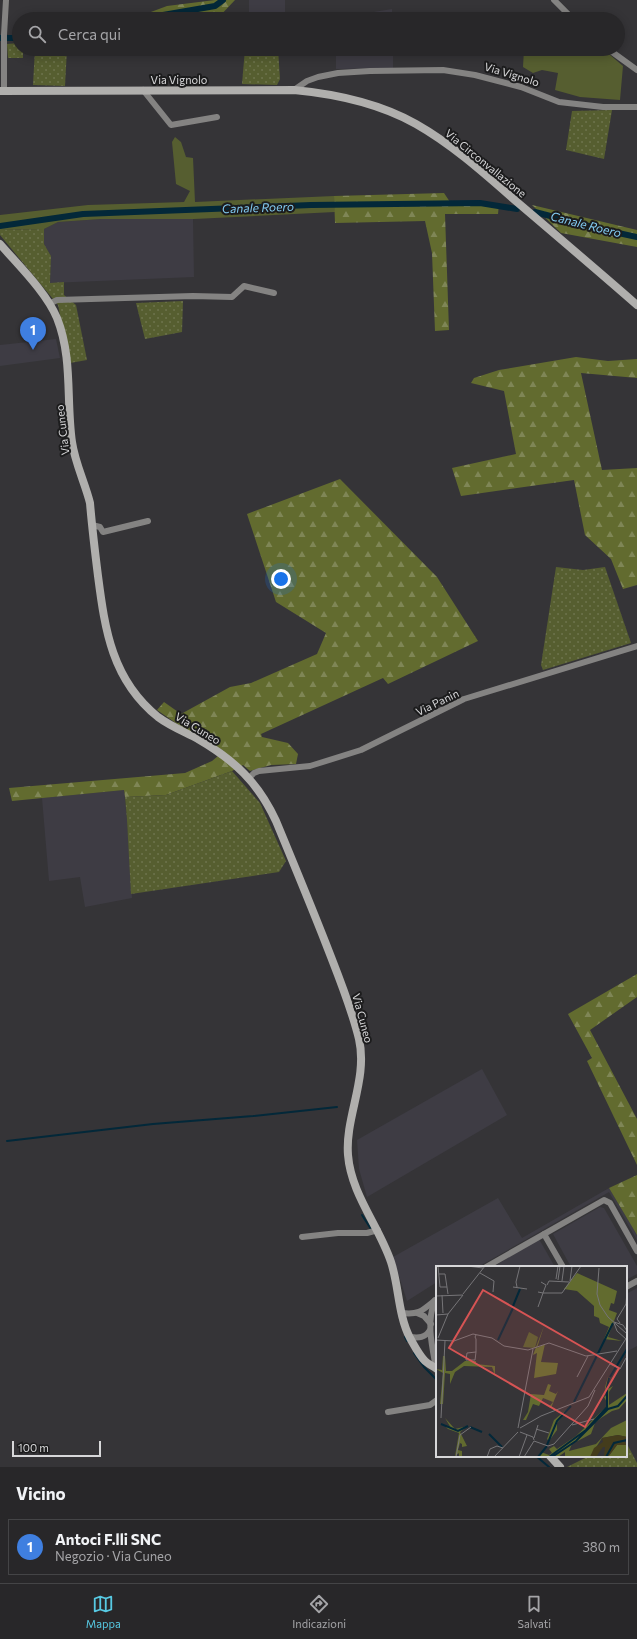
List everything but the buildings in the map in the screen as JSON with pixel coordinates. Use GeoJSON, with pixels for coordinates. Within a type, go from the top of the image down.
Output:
{"type":"FeatureCollection","features":[{"type":"Feature","properties":{"kind":"street","name":"Via Vignolo"},"geometry":{"type":"LineString","coordinates":[[6,0],[2,91],[294,90],[318,77],[338,73],[442,70],[475,75],[521,87],[559,102],[604,107],[637,106]]}},
{"type":"Feature","properties":{"kind":"street"},"geometry":{"type":"LineString","coordinates":[[554,0],[566,12]]}},
{"type":"Feature","properties":{"kind":"street"},"geometry":{"type":"LineString","coordinates":[[618,56],[637,70]]}},
{"type":"Feature","properties":{"kind":"street","name":"Via Vignolo"},"geometry":{"type":"LineString","coordinates":[[143,90],[171,125],[196,122],[218,117]]}},
{"type":"Feature","properties":{"kind":"street","name":"Via Circonvallazione"},"geometry":{"type":"LineString","coordinates":[[294,90],[328,94],[372,105],[391,112],[422,127],[471,162],[637,305]]}},
{"type":"Feature","properties":{"kind":"street","name":"Via Cuneo"},"geometry":{"type":"LineString","coordinates":[[0,244],[41,292],[57,317],[61,330],[67,365],[72,444],[86,487],[105,625],[109,644],[124,677],[136,694],[158,716],[221,754],[238,767],[261,793],[276,821],[346,996],[359,1038],[362,1056],[355,1108],[349,1132],[348,1154],[350,1171],[356,1189],[378,1230],[394,1274],[402,1313],[410,1337],[425,1361],[436,1369]]}},
{"type":"Feature","properties":{"kind":"street"},"geometry":{"type":"LineString","coordinates":[[49,304],[57,300],[64,299],[193,296],[232,297],[244,286],[274,293]]}},
{"type":"Feature","properties":{"kind":"street"},"geometry":{"type":"LineString","coordinates":[[94,540],[100,537],[103,532],[148,521]]}},
{"type":"Feature","properties":{"kind":"street"},"geometry":{"type":"LineString","coordinates":[[92,525],[100,527],[103,532]]}},
{"type":"Feature","properties":{"kind":"street","name":"Via Panin"},"geometry":{"type":"LineString","coordinates":[[249,778],[259,771],[310,766],[361,750],[375,745],[464,699],[637,646]]}},
{"type":"Feature","properties":{"kind":"street"},"geometry":{"type":"LineString","coordinates":[[488,1266],[604,1200],[610,1203],[637,1250]]}},
{"type":"Feature","properties":{"kind":"street"},"geometry":{"type":"LineString","coordinates":[[302,1237],[338,1233],[367,1233],[378,1230]]}},
{"type":"Feature","properties":{"kind":"street"},"geometry":{"type":"LineString","coordinates":[[544,1234],[562,1266]]}},
{"type":"Feature","properties":{"kind":"street"},"geometry":{"type":"LineString","coordinates":[[627,1286],[637,1281]]}},
{"type":"Feature","properties":{"kind":"street"},"geometry":{"type":"LineString","coordinates":[[402,1313],[417,1313],[436,1299]]}},
{"type":"Feature","properties":{"kind":"street"},"geometry":{"type":"LineString","coordinates":[[436,1299],[431,1309],[431,1327],[436,1369]]}},
{"type":"Feature","properties":{"kind":"street"},"geometry":{"type":"LineString","coordinates":[[417,1313],[424,1316],[431,1327]]}},
{"type":"Feature","properties":{"kind":"street"},"geometry":{"type":"LineString","coordinates":[[410,1337],[420,1338],[427,1335],[431,1327]]}},
{"type":"Feature","properties":{"kind":"street"},"geometry":{"type":"LineString","coordinates":[[388,1412],[430,1405],[436,1401]]}},
{"type":"Feature","properties":{"kind":"street"},"geometry":{"type":"LineString","coordinates":[[551,1457],[560,1467]]}},
{"type":"Feature","properties":{"kind":"shaded area"},"geometry":{"type":"Polygon","coordinates":[[[249,0],[285,0],[285,12],[249,12],[249,0]]]}},
{"type":"Feature","properties":{"kind":"shaded area"},"geometry":{"type":"Polygon","coordinates":[[[392,9],[392,12],[374,12],[392,9]]]}},
{"type":"Feature","properties":{"kind":"shaded area"},"geometry":{"type":"Polygon","coordinates":[[[336,56],[393,56],[393,68],[336,69],[336,56]]]}},
{"type":"Feature","properties":{"kind":"shaded area"},"geometry":{"type":"Polygon","coordinates":[[[101,219],[193,219],[194,277],[50,283],[51,256],[44,244],[44,229],[58,222],[101,219]]]}},
{"type":"Feature","properties":{"kind":"shaded area"},"geometry":{"type":"Polygon","coordinates":[[[56,339],[60,358],[0,366],[0,345],[56,339]]]}},
{"type":"Feature","properties":{"kind":"shaded area"},"geometry":{"type":"Polygon","coordinates":[[[124,790],[132,898],[85,907],[80,877],[49,881],[42,798],[124,790]]]}},
{"type":"Feature","properties":{"kind":"shaded area"},"geometry":{"type":"Polygon","coordinates":[[[482,1069],[507,1115],[367,1197],[359,1169],[357,1140],[482,1069]]]}},
{"type":"Feature","properties":{"kind":"shaded area"},"geometry":{"type":"Polygon","coordinates":[[[609,1188],[637,1235],[637,1240],[609,1192],[480,1266],[436,1266],[436,1283],[407,1301],[393,1257],[498,1198],[522,1238],[609,1188]]]}},
{"type":"Feature","properties":{"kind":"shaded area"},"geometry":{"type":"Polygon","coordinates":[[[600,1207],[604,1208],[637,1266],[637,1274],[627,1279],[627,1266],[570,1266],[553,1234],[600,1207]]]}},
{"type":"Feature","properties":{"kind":"shaded area"},"geometry":{"type":"Polygon","coordinates":[[[539,1239],[554,1266],[495,1266],[539,1239]]]}},
{"type":"Feature","properties":{"kind":"shaded area"},"geometry":{"type":"Polygon","coordinates":[[[637,1288],[637,1346],[627,1351],[627,1293],[637,1288]]]}},
{"type":"Feature","properties":{"kind":"green space"},"geometry":{"type":"Polygon","coordinates":[[[215,0],[235,0],[224,12],[151,12],[167,6],[215,0]]]}},
{"type":"Feature","properties":{"kind":"green space"},"geometry":{"type":"Polygon","coordinates":[[[7,44],[12,44],[12,56],[23,56],[23,58],[8,58],[7,44]]]}},
{"type":"Feature","properties":{"kind":"green space"},"geometry":{"type":"Polygon","coordinates":[[[35,56],[67,56],[65,86],[33,85],[35,56]]]}},
{"type":"Feature","properties":{"kind":"green space"},"geometry":{"type":"Polygon","coordinates":[[[244,56],[278,56],[280,79],[277,85],[242,84],[244,56]]]}},
{"type":"Feature","properties":{"kind":"green space"},"geometry":{"type":"Polygon","coordinates":[[[524,56],[611,56],[623,66],[620,100],[580,97],[555,90],[558,73],[542,70],[533,73],[523,67],[524,56]]]}},
{"type":"Feature","properties":{"kind":"green space"},"geometry":{"type":"Polygon","coordinates":[[[612,110],[604,159],[566,150],[572,111],[612,110]]]}},
{"type":"Feature","properties":{"kind":"green space"},"geometry":{"type":"Polygon","coordinates":[[[175,137],[181,142],[186,157],[193,158],[195,202],[334,196],[335,212],[194,219],[101,219],[58,222],[44,229],[0,230],[0,215],[88,205],[184,202],[190,191],[176,184],[172,142],[175,137]]]}},
{"type":"Feature","properties":{"kind":"green space"},"geometry":{"type":"Polygon","coordinates":[[[444,193],[450,202],[479,201],[499,204],[498,214],[445,214],[449,330],[435,331],[432,253],[425,221],[335,223],[334,196],[444,193]]]}},
{"type":"Feature","properties":{"kind":"green space"},"geometry":{"type":"Polygon","coordinates":[[[532,205],[637,230],[637,247],[561,233],[532,205]]]}},
{"type":"Feature","properties":{"kind":"green space"},"geometry":{"type":"Polygon","coordinates":[[[44,229],[44,244],[51,256],[50,283],[64,282],[64,295],[76,305],[87,360],[70,363],[58,305],[0,235],[0,230],[44,229]]]}},
{"type":"Feature","properties":{"kind":"green space"},"geometry":{"type":"Polygon","coordinates":[[[183,301],[182,332],[145,339],[136,303],[183,301]]]}},
{"type":"Feature","properties":{"kind":"green space"},"geometry":{"type":"Polygon","coordinates":[[[576,357],[608,361],[637,359],[637,378],[581,373],[602,470],[637,468],[637,585],[623,589],[611,559],[585,535],[574,480],[461,496],[452,468],[516,454],[504,391],[471,383],[474,378],[499,370],[576,357]]]}},
{"type":"Feature","properties":{"kind":"green space"},"geometry":{"type":"Polygon","coordinates":[[[340,479],[437,577],[478,641],[388,684],[383,678],[261,734],[262,737],[288,743],[298,754],[296,764],[271,765],[250,771],[243,765],[232,771],[166,795],[125,797],[124,790],[12,801],[9,788],[185,773],[212,761],[224,751],[183,728],[157,710],[164,702],[181,714],[230,687],[251,683],[317,654],[326,633],[276,602],[247,514],[340,479]]]}},
{"type":"Feature","properties":{"kind":"green space"},"geometry":{"type":"Polygon","coordinates":[[[556,567],[583,570],[605,567],[631,643],[543,670],[541,665],[556,567]]]}},
{"type":"Feature","properties":{"kind":"green space"},"geometry":{"type":"Polygon","coordinates":[[[232,771],[260,803],[286,861],[279,872],[131,894],[125,797],[166,795],[232,771]]]}},
{"type":"Feature","properties":{"kind":"green space"},"geometry":{"type":"Polygon","coordinates":[[[637,974],[637,997],[590,1030],[637,1119],[637,1165],[587,1061],[592,1058],[568,1014],[637,974]]]}},
{"type":"Feature","properties":{"kind":"green space"},"geometry":{"type":"Polygon","coordinates":[[[637,1175],[637,1235],[609,1188],[637,1175]]]}},
{"type":"Feature","properties":{"kind":"green space"},"geometry":{"type":"Polygon","coordinates":[[[627,1444],[637,1463],[637,1467],[567,1467],[587,1457],[627,1457],[627,1444]]]}},
{"type":"Feature","properties":{"kind":"waterway"},"geometry":{"type":"LineString","coordinates":[[180,12],[215,6],[223,0]]}},
{"type":"Feature","properties":{"kind":"waterway"},"geometry":{"type":"LineString","coordinates":[[0,38],[12,38]]}},
{"type":"Feature","properties":{"kind":"waterway","name":"Canale Roero"},"geometry":{"type":"LineString","coordinates":[[0,226],[83,214],[311,205],[480,203],[517,209]]}},
{"type":"Feature","properties":{"kind":"waterway","name":"Canale Roero"},"geometry":{"type":"LineString","coordinates":[[535,212],[637,237]]}},
{"type":"Feature","properties":{"kind":"waterway"},"geometry":{"type":"LineString","coordinates":[[7,1141],[153,1124],[253,1116],[337,1107]]}},
{"type":"Feature","properties":{"kind":"waterway"},"geometry":{"type":"LineString","coordinates":[[362,1215],[371,1229]]}},
{"type":"Feature","properties":{"kind":"waterway"},"geometry":{"type":"LineString","coordinates":[[405,1337],[407,1341]]}},
{"type":"Feature","properties":{"kind":"waterway"},"geometry":{"type":"LineString","coordinates":[[414,1353],[424,1367],[436,1379]]}},
{"type":"Feature","properties":{"kind":"waterway"},"geometry":{"type":"LineString","coordinates":[[537,1457],[549,1467]]}},
{"type":"Feature","properties":{"kind":"place","name":"Antoci F.lli SNC"},"geometry":{"type":"Point","coordinates":[33,350]}}]}
